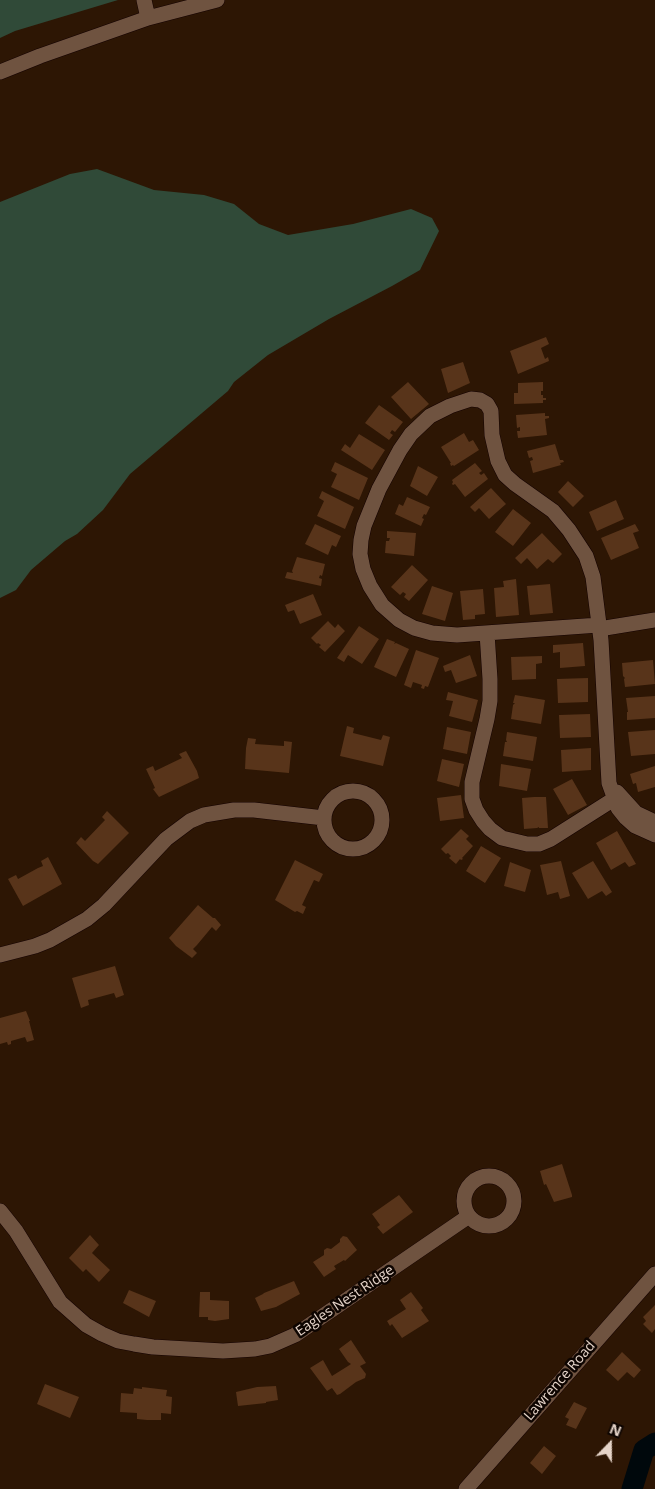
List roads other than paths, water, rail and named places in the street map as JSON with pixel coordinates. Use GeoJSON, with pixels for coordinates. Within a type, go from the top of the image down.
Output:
{"type":"FeatureCollection","features":[{"type":"Feature","properties":{"kind":"street"},"geometry":{"type":"LineString","coordinates":[[144,0],[148,18]]}},
{"type":"Feature","properties":{"kind":"street"},"geometry":{"type":"LineString","coordinates":[[0,72],[148,18],[217,0]]}},
{"type":"Feature","properties":{"kind":"street"},"geometry":{"type":"LineString","coordinates":[[655,620],[599,627],[457,635],[432,633],[414,628],[399,620],[382,604],[370,586],[363,569],[360,554],[364,526],[379,489],[411,434],[430,416],[450,406],[471,399],[480,400],[487,404],[491,411],[492,436],[498,461],[505,475],[553,511],[570,530],[586,556],[593,577],[599,627],[609,784],[618,808],[635,826],[655,835]]}},
{"type":"Feature","properties":{"kind":"street"},"geometry":{"type":"LineString","coordinates":[[487,632],[490,701],[472,782],[472,799],[483,821],[502,838],[527,844],[539,844],[551,839],[614,799]]}},
{"type":"Feature","properties":{"kind":"street"},"geometry":{"type":"LineString","coordinates":[[609,784],[636,813],[655,822]]}},
{"type":"Feature","properties":{"kind":"street"},"geometry":{"type":"LineString","coordinates":[[0,955],[35,946],[65,933],[87,920],[104,905],[166,839],[190,821],[204,815],[226,811],[254,810],[324,818]]}},
{"type":"Feature","properties":{"kind":"street","name":"Eagles Nest Ridge"},"geometry":{"type":"LineString","coordinates":[[0,1211],[16,1231],[60,1302],[86,1325],[102,1334],[134,1344],[153,1347],[223,1351],[255,1349],[277,1343],[295,1335],[469,1216]]}},
{"type":"Feature","properties":{"kind":"street","name":"Lawrence Road"},"geometry":{"type":"LineString","coordinates":[[466,1489],[655,1274]]}},
{"type":"Feature","properties":{"kind":"waterway"},"geometry":{"type":"LineString","coordinates":[[632,1489],[644,1450],[655,1443]]}}]}
